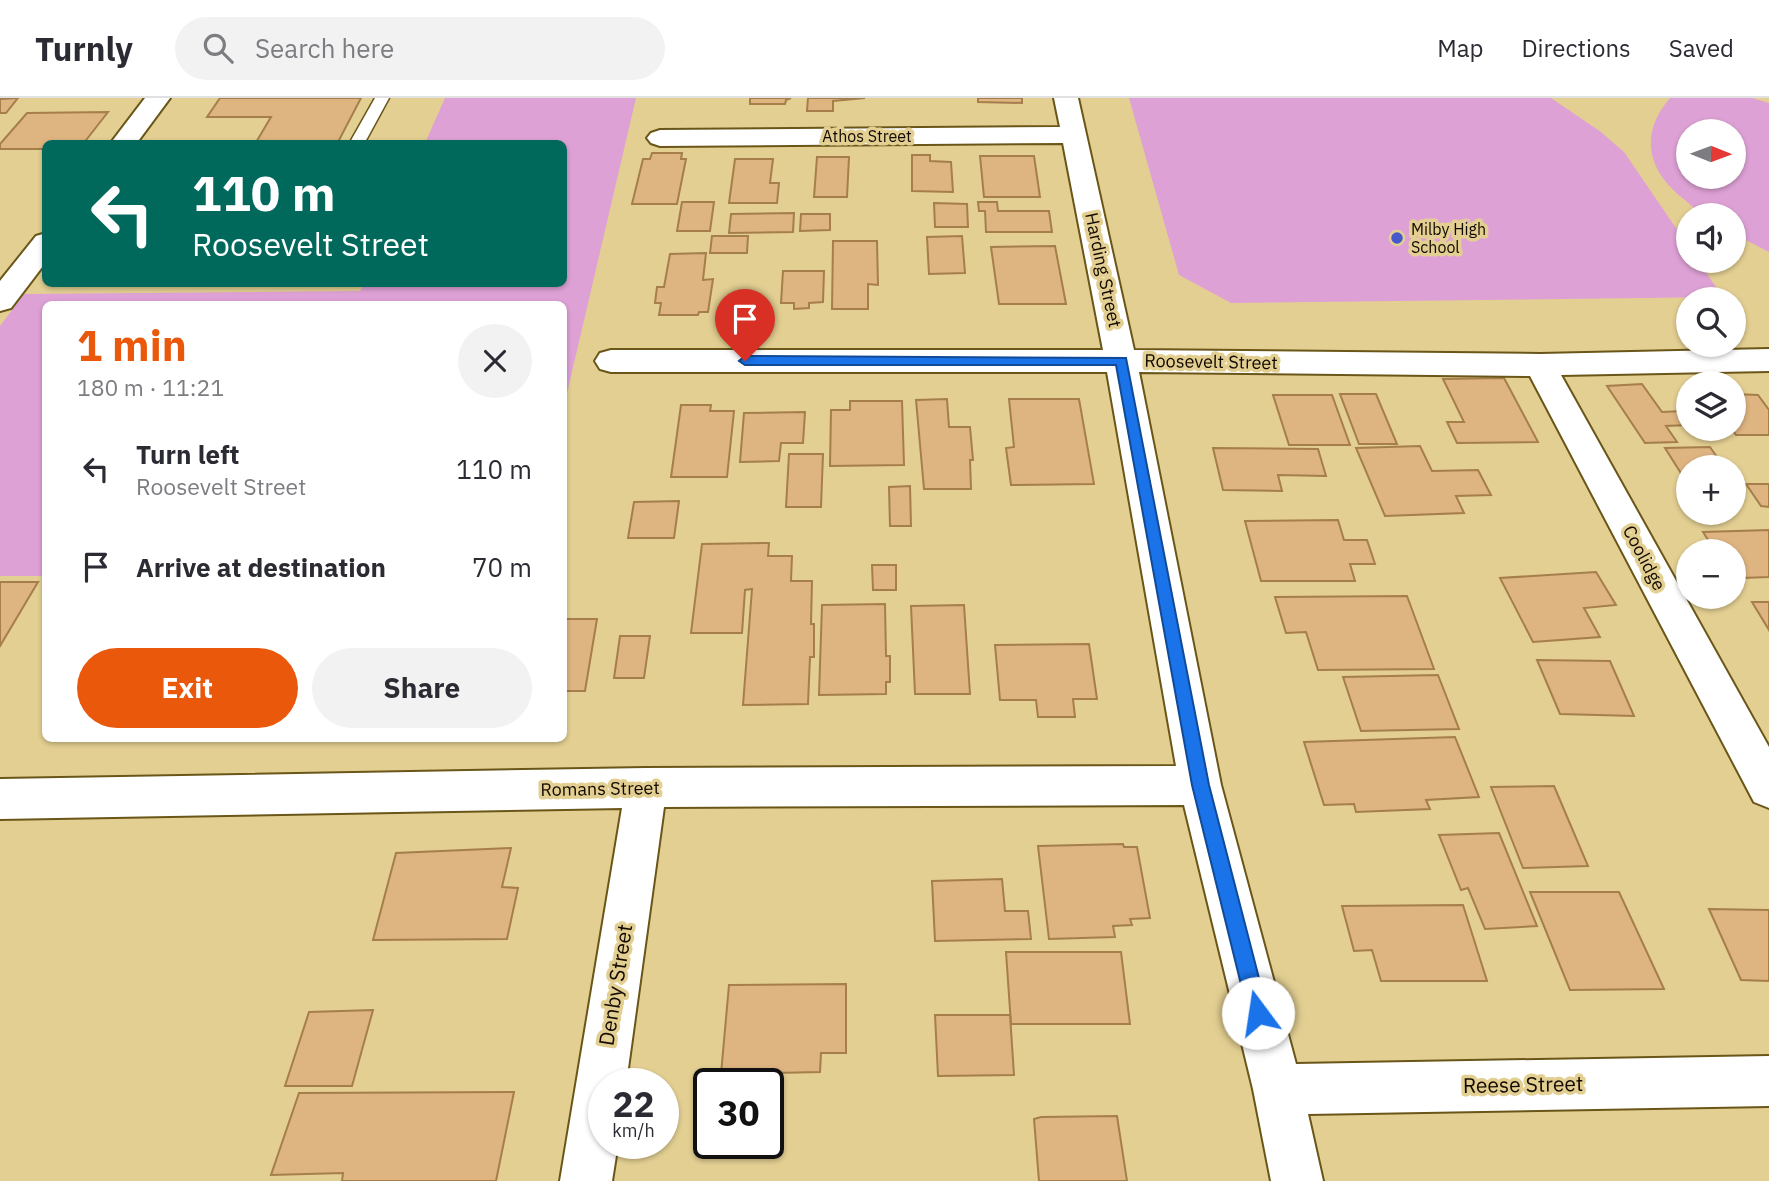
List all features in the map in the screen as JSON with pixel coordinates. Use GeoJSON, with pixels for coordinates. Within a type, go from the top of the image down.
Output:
{"type":"FeatureCollection","features":[{"type":"Feature","properties":{"kind":"street"},"geometry":{"type":"LineString","coordinates":[[125,140],[158,98]]}},
{"type":"Feature","properties":{"kind":"street","name":"Harding Street"},"geometry":{"type":"LineString","coordinates":[[1066,98],[1121,361],[1200,785],[1278,1089],[1297,1181]]}},
{"type":"Feature","properties":{"kind":"street","name":"Athos Street"},"geometry":{"type":"LineString","coordinates":[[660,138],[1075,135]]}},
{"type":"Feature","properties":{"kind":"street"},"geometry":{"type":"LineString","coordinates":[[0,300],[35,267]]}},
{"type":"Feature","properties":{"kind":"street","name":"Roosevelt Street"},"geometry":{"type":"LineString","coordinates":[[611,361],[1121,361],[1540,365],[1769,360]]}},
{"type":"Feature","properties":{"kind":"street","name":"Coolidge"},"geometry":{"type":"LineString","coordinates":[[1540,365],[1769,788]]}},
{"type":"Feature","properties":{"kind":"street","name":"Romans Street"},"geometry":{"type":"LineString","coordinates":[[0,799],[646,789],[1200,785]]}},
{"type":"Feature","properties":{"kind":"street","name":"Denby Street"},"geometry":{"type":"LineString","coordinates":[[586,1181],[646,789]]}},
{"type":"Feature","properties":{"kind":"street","name":"Reese Street"},"geometry":{"type":"LineString","coordinates":[[1278,1089],[1769,1082]]}},
{"type":"Feature","properties":{"kind":"lane"},"geometry":{"type":"LineString","coordinates":[[358,140],[382,98]]}},
{"type":"Feature","properties":{"kind":"shaded area"},"geometry":{"type":"Polygon","coordinates":[[[445,98],[636,98],[567,393],[567,301],[42,301],[42,576],[0,576],[0,326],[24,294],[360,291],[362,287],[567,287],[567,140],[426,140],[445,98]]]}},
{"type":"Feature","properties":{"kind":"shaded area","name":"Milby High School"},"geometry":{"type":"Polygon","coordinates":[[[1129,98],[1551,98],[1601,132],[1624,152],[1676,228],[1676,273],[1706,273],[1716,287],[1676,287],[1676,298],[1231,303],[1179,275],[1129,98]]]}},
{"type":"Feature","properties":{"kind":"shaded area"},"geometry":{"type":"Polygon","coordinates":[[[1670,98],[1752,98],[1769,103],[1769,252],[1746,240],[1746,203],[1688,203],[1672,189],[1656,165],[1652,152],[1654,126],[1670,98]]]}},
{"type":"Feature","properties":{"kind":"building"},"geometry":{"type":"Polygon","coordinates":[[[18,98],[6,113],[0,113],[0,99],[18,98]]]}},
{"type":"Feature","properties":{"kind":"building"},"geometry":{"type":"Polygon","coordinates":[[[220,98],[361,98],[339,140],[257,140],[271,117],[207,117],[220,98]]]}},
{"type":"Feature","properties":{"kind":"building"},"geometry":{"type":"Polygon","coordinates":[[[750,98],[791,98],[786,100],[785,104],[750,104],[750,98]]]}},
{"type":"Feature","properties":{"kind":"building"},"geometry":{"type":"Polygon","coordinates":[[[808,98],[865,98],[833,101],[833,111],[807,111],[808,98]]]}},
{"type":"Feature","properties":{"kind":"building"},"geometry":{"type":"Polygon","coordinates":[[[978,98],[1022,98],[1022,103],[978,102],[978,98]]]}},
{"type":"Feature","properties":{"kind":"building"},"geometry":{"type":"Polygon","coordinates":[[[108,112],[86,140],[42,140],[42,149],[0,149],[0,144],[27,113],[108,112]]]}},
{"type":"Feature","properties":{"kind":"building"},"geometry":{"type":"Polygon","coordinates":[[[652,153],[682,153],[681,159],[686,159],[677,204],[632,204],[643,159],[650,159],[652,153]]]}},
{"type":"Feature","properties":{"kind":"building"},"geometry":{"type":"Polygon","coordinates":[[[912,155],[930,155],[930,161],[951,162],[953,192],[912,191],[912,155]]]}},
{"type":"Feature","properties":{"kind":"building"},"geometry":{"type":"Polygon","coordinates":[[[980,156],[1034,156],[1040,197],[984,197],[980,156]]]}},
{"type":"Feature","properties":{"kind":"building"},"geometry":{"type":"Polygon","coordinates":[[[817,157],[849,157],[847,197],[814,197],[817,157]]]}},
{"type":"Feature","properties":{"kind":"building"},"geometry":{"type":"Polygon","coordinates":[[[735,159],[773,159],[770,183],[779,183],[777,203],[729,203],[735,159]]]}},
{"type":"Feature","properties":{"kind":"building"},"geometry":{"type":"Polygon","coordinates":[[[682,202],[714,202],[710,231],[677,231],[682,202]]]}},
{"type":"Feature","properties":{"kind":"building"},"geometry":{"type":"Polygon","coordinates":[[[978,202],[997,202],[998,211],[1049,211],[1052,232],[986,232],[985,211],[979,211],[978,202]]]}},
{"type":"Feature","properties":{"kind":"building"},"geometry":{"type":"Polygon","coordinates":[[[934,203],[967,204],[968,227],[935,227],[934,203]]]}},
{"type":"Feature","properties":{"kind":"building"},"geometry":{"type":"Polygon","coordinates":[[[794,213],[793,232],[729,233],[731,214],[794,213]]]}},
{"type":"Feature","properties":{"kind":"building"},"geometry":{"type":"Polygon","coordinates":[[[801,214],[830,214],[830,230],[800,231],[801,214]]]}},
{"type":"Feature","properties":{"kind":"building"},"geometry":{"type":"Polygon","coordinates":[[[712,236],[748,236],[747,253],[710,253],[712,236]]]}},
{"type":"Feature","properties":{"kind":"building"},"geometry":{"type":"Polygon","coordinates":[[[962,236],[965,273],[929,274],[927,237],[962,236]]]}},
{"type":"Feature","properties":{"kind":"building"},"geometry":{"type":"Polygon","coordinates":[[[833,241],[877,241],[878,285],[868,284],[868,309],[832,309],[833,241]]]}},
{"type":"Feature","properties":{"kind":"building"},"geometry":{"type":"Polygon","coordinates":[[[1055,246],[1066,304],[999,304],[991,247],[1055,246]]]}},
{"type":"Feature","properties":{"kind":"building"},"geometry":{"type":"Polygon","coordinates":[[[706,253],[703,280],[713,279],[708,312],[699,312],[698,315],[659,315],[661,303],[655,303],[657,287],[664,287],[670,254],[706,253]]]}},
{"type":"Feature","properties":{"kind":"building"},"geometry":{"type":"Polygon","coordinates":[[[783,271],[824,271],[823,302],[809,303],[809,308],[794,309],[794,303],[781,303],[783,271]]]}},
{"type":"Feature","properties":{"kind":"building"},"geometry":{"type":"Polygon","coordinates":[[[1504,378],[1538,442],[1457,443],[1447,422],[1464,422],[1443,379],[1504,378]]]}},
{"type":"Feature","properties":{"kind":"building"},"geometry":{"type":"Polygon","coordinates":[[[1642,384],[1662,412],[1676,411],[1676,426],[1666,426],[1677,442],[1645,443],[1607,386],[1642,384]]]}},
{"type":"Feature","properties":{"kind":"building"},"geometry":{"type":"Polygon","coordinates":[[[1340,394],[1376,394],[1397,444],[1359,444],[1340,394]]]}},
{"type":"Feature","properties":{"kind":"building"},"geometry":{"type":"Polygon","coordinates":[[[1746,394],[1758,395],[1769,410],[1769,435],[1746,435],[1746,394]]]}},
{"type":"Feature","properties":{"kind":"building"},"geometry":{"type":"Polygon","coordinates":[[[1273,395],[1332,395],[1350,445],[1289,445],[1273,395]]]}},
{"type":"Feature","properties":{"kind":"building"},"geometry":{"type":"Polygon","coordinates":[[[947,399],[949,427],[970,427],[973,460],[970,460],[971,489],[924,489],[916,400],[947,399]]]}},
{"type":"Feature","properties":{"kind":"building"},"geometry":{"type":"Polygon","coordinates":[[[1009,399],[1079,399],[1094,484],[1011,485],[1006,448],[1014,447],[1009,399]]]}},
{"type":"Feature","properties":{"kind":"building"},"geometry":{"type":"Polygon","coordinates":[[[850,401],[902,401],[904,465],[830,466],[831,410],[850,410],[850,401]]]}},
{"type":"Feature","properties":{"kind":"building"},"geometry":{"type":"Polygon","coordinates":[[[681,405],[711,405],[710,411],[734,411],[727,477],[671,477],[681,405]]]}},
{"type":"Feature","properties":{"kind":"building"},"geometry":{"type":"Polygon","coordinates":[[[805,412],[803,443],[781,443],[779,461],[740,462],[744,413],[805,412]]]}},
{"type":"Feature","properties":{"kind":"building"},"geometry":{"type":"Polygon","coordinates":[[[1420,446],[1432,471],[1478,470],[1491,495],[1456,496],[1464,513],[1385,516],[1356,448],[1420,446]]]}},
{"type":"Feature","properties":{"kind":"building"},"geometry":{"type":"Polygon","coordinates":[[[1710,447],[1716,455],[1676,455],[1676,465],[1665,448],[1710,447]]]}},
{"type":"Feature","properties":{"kind":"building"},"geometry":{"type":"Polygon","coordinates":[[[1213,448],[1318,449],[1326,476],[1278,475],[1282,491],[1223,490],[1213,448]]]}},
{"type":"Feature","properties":{"kind":"building"},"geometry":{"type":"Polygon","coordinates":[[[789,454],[823,454],[821,507],[786,507],[789,454]]]}},
{"type":"Feature","properties":{"kind":"building"},"geometry":{"type":"Polygon","coordinates":[[[1746,484],[1769,484],[1769,507],[1761,506],[1746,484]]]}},
{"type":"Feature","properties":{"kind":"building"},"geometry":{"type":"Polygon","coordinates":[[[910,486],[911,526],[890,526],[889,487],[910,486]]]}},
{"type":"Feature","properties":{"kind":"building"},"geometry":{"type":"Polygon","coordinates":[[[679,501],[674,538],[628,538],[634,502],[679,501]]]}},
{"type":"Feature","properties":{"kind":"building"},"geometry":{"type":"Polygon","coordinates":[[[1338,520],[1344,540],[1367,540],[1375,564],[1350,564],[1355,581],[1261,581],[1245,521],[1338,520]]]}},
{"type":"Feature","properties":{"kind":"building"},"geometry":{"type":"Polygon","coordinates":[[[1769,530],[1769,577],[1746,578],[1746,539],[1707,539],[1703,532],[1769,530]]]}},
{"type":"Feature","properties":{"kind":"building"},"geometry":{"type":"Polygon","coordinates":[[[769,543],[768,556],[792,556],[791,581],[812,581],[811,624],[814,624],[814,657],[810,657],[808,704],[743,705],[752,589],[745,590],[742,633],[691,633],[702,544],[769,543]]]}},
{"type":"Feature","properties":{"kind":"building"},"geometry":{"type":"Polygon","coordinates":[[[872,565],[896,565],[896,590],[873,590],[872,565]]]}},
{"type":"Feature","properties":{"kind":"building"},"geometry":{"type":"Polygon","coordinates":[[[1596,572],[1616,605],[1584,608],[1600,637],[1533,642],[1500,578],[1596,572]]]}},
{"type":"Feature","properties":{"kind":"building"},"geometry":{"type":"Polygon","coordinates":[[[0,582],[38,582],[0,646],[0,582]]]}},
{"type":"Feature","properties":{"kind":"building"},"geometry":{"type":"Polygon","coordinates":[[[1407,596],[1434,669],[1318,670],[1306,632],[1286,633],[1275,597],[1407,596]]]}},
{"type":"Feature","properties":{"kind":"building"},"geometry":{"type":"Polygon","coordinates":[[[1752,602],[1769,602],[1769,630],[1752,602]]]}},
{"type":"Feature","properties":{"kind":"building"},"geometry":{"type":"Polygon","coordinates":[[[885,604],[886,656],[890,656],[890,682],[886,682],[886,694],[819,695],[822,605],[885,604]]]}},
{"type":"Feature","properties":{"kind":"building"},"geometry":{"type":"Polygon","coordinates":[[[964,605],[970,694],[915,694],[911,606],[964,605]]]}},
{"type":"Feature","properties":{"kind":"building"},"geometry":{"type":"Polygon","coordinates":[[[567,619],[597,619],[585,691],[567,691],[567,619]]]}},
{"type":"Feature","properties":{"kind":"building"},"geometry":{"type":"Polygon","coordinates":[[[620,636],[650,636],[644,678],[614,678],[620,636]]]}},
{"type":"Feature","properties":{"kind":"building"},"geometry":{"type":"Polygon","coordinates":[[[1089,644],[1097,699],[1073,699],[1075,717],[1038,717],[1036,700],[1000,700],[995,645],[1089,644]]]}},
{"type":"Feature","properties":{"kind":"building"},"geometry":{"type":"Polygon","coordinates":[[[1537,660],[1610,661],[1634,716],[1560,714],[1537,660]]]}},
{"type":"Feature","properties":{"kind":"building"},"geometry":{"type":"Polygon","coordinates":[[[1438,675],[1459,729],[1361,731],[1343,677],[1438,675]]]}},
{"type":"Feature","properties":{"kind":"building"},"geometry":{"type":"Polygon","coordinates":[[[1455,737],[1479,797],[1426,800],[1430,809],[1356,812],[1354,804],[1324,805],[1304,742],[1455,737]]]}},
{"type":"Feature","properties":{"kind":"building"},"geometry":{"type":"Polygon","coordinates":[[[1554,786],[1588,866],[1523,868],[1491,787],[1554,786]]]}},
{"type":"Feature","properties":{"kind":"building"},"geometry":{"type":"Polygon","coordinates":[[[1499,833],[1537,926],[1485,929],[1468,888],[1461,890],[1439,835],[1499,833]]]}},
{"type":"Feature","properties":{"kind":"building"},"geometry":{"type":"Polygon","coordinates":[[[1123,844],[1124,847],[1137,847],[1150,918],[1130,919],[1132,925],[1113,926],[1115,937],[1049,939],[1038,846],[1123,844]]]}},
{"type":"Feature","properties":{"kind":"building"},"geometry":{"type":"Polygon","coordinates":[[[511,848],[502,887],[518,888],[507,939],[373,940],[396,853],[511,848]]]}},
{"type":"Feature","properties":{"kind":"building"},"geometry":{"type":"Polygon","coordinates":[[[1002,879],[1005,911],[1028,911],[1031,939],[935,941],[932,881],[1002,879]]]}},
{"type":"Feature","properties":{"kind":"building"},"geometry":{"type":"Polygon","coordinates":[[[1530,892],[1619,892],[1664,989],[1570,990],[1530,892]]]}},
{"type":"Feature","properties":{"kind":"building"},"geometry":{"type":"Polygon","coordinates":[[[1463,905],[1487,981],[1381,981],[1372,950],[1354,951],[1342,906],[1463,905]]]}},
{"type":"Feature","properties":{"kind":"building"},"geometry":{"type":"Polygon","coordinates":[[[1709,909],[1769,910],[1769,981],[1741,980],[1709,909]]]}},
{"type":"Feature","properties":{"kind":"building"},"geometry":{"type":"Polygon","coordinates":[[[1006,952],[1121,952],[1130,1024],[1011,1024],[1006,952]]]}},
{"type":"Feature","properties":{"kind":"building"},"geometry":{"type":"Polygon","coordinates":[[[846,984],[846,1053],[821,1053],[820,1072],[784,1073],[784,1068],[722,1068],[729,985],[846,984]]]}},
{"type":"Feature","properties":{"kind":"building"},"geometry":{"type":"Polygon","coordinates":[[[373,1010],[352,1086],[285,1086],[309,1012],[373,1010]]]}},
{"type":"Feature","properties":{"kind":"building"},"geometry":{"type":"Polygon","coordinates":[[[935,1015],[1010,1015],[1014,1075],[938,1076],[935,1015]]]}},
{"type":"Feature","properties":{"kind":"building"},"geometry":{"type":"Polygon","coordinates":[[[514,1092],[496,1181],[342,1181],[343,1173],[271,1175],[299,1093],[514,1092]]]}},
{"type":"Feature","properties":{"kind":"building"},"geometry":{"type":"Polygon","coordinates":[[[1117,1116],[1127,1181],[1039,1181],[1034,1119],[1117,1116]]]}},
{"type":"Feature","properties":{"kind":"place","name":"Milby High School"},"geometry":{"type":"Point","coordinates":[1397,238]}},
{"type":"Feature","properties":{"kind":"route"},"geometry":{"type":"LineString","coordinates":[[745,361],[1121,361],[1200,785],[1258,1013]]}}]}
